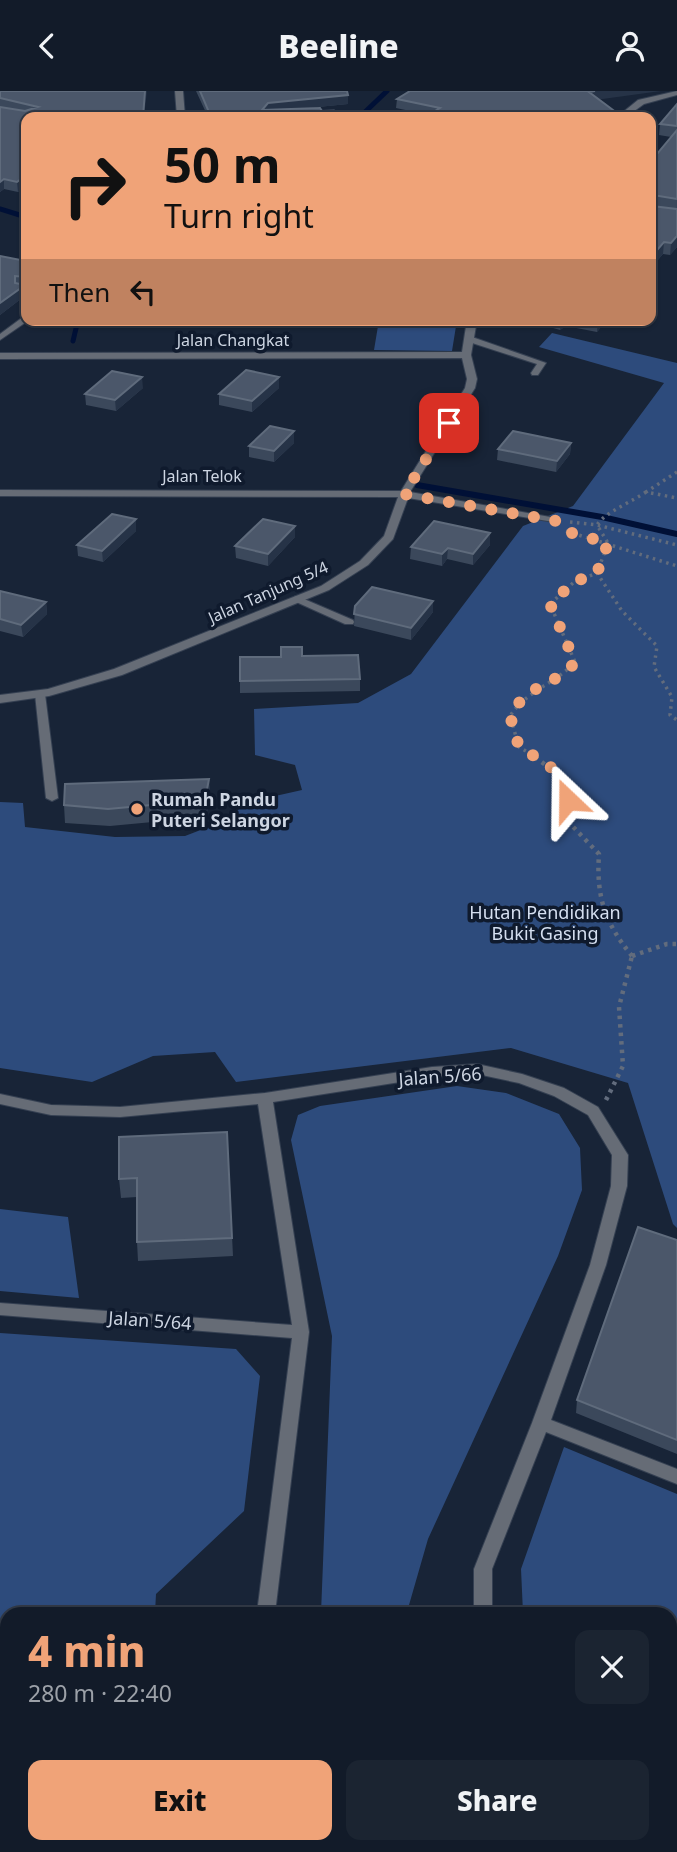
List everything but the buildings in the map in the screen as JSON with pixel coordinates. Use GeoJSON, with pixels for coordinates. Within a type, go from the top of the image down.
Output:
{"type":"FeatureCollection","features":[{"type":"Feature","properties":{"kind":"street"},"geometry":{"type":"LineString","coordinates":[[180,91],[181,112]]}},
{"type":"Feature","properties":{"kind":"street"},"geometry":{"type":"LineString","coordinates":[[628,112],[641,102],[669,93]]}},
{"type":"Feature","properties":{"kind":"street","name":"Jalan Tanjung 5/4"},"geometry":{"type":"LineString","coordinates":[[0,699],[40,694],[118,672],[325,588],[364,563],[389,537],[404,494],[470,388],[472,379],[466,355],[471,326]]}},
{"type":"Feature","properties":{"kind":"street","name":"Jalan Changkat"},"geometry":{"type":"LineString","coordinates":[[0,356],[466,355]]}},
{"type":"Feature","properties":{"kind":"street","name":"Jalan Telok"},"geometry":{"type":"LineString","coordinates":[[0,493],[404,494],[556,521]]}},
{"type":"Feature","properties":{"kind":"street","name":"Jalan 5/66"},"geometry":{"type":"LineString","coordinates":[[0,1100],[51,1110],[120,1112],[265,1098],[432,1072],[477,1069],[547,1087],[593,1111],[621,1154],[619,1186],[598,1265],[541,1423],[482,1569],[483,1607]]}},
{"type":"Feature","properties":{"kind":"street"},"geometry":{"type":"LineString","coordinates":[[265,1098],[301,1332],[267,1607]]}},
{"type":"Feature","properties":{"kind":"street","name":"Jalan 5/64"},"geometry":{"type":"LineString","coordinates":[[0,1309],[301,1332]]}},
{"type":"Feature","properties":{"kind":"street"},"geometry":{"type":"LineString","coordinates":[[541,1423],[677,1477]]}},
{"type":"Feature","properties":{"kind":"lane"},"geometry":{"type":"LineString","coordinates":[[0,338],[21,323]]}},
{"type":"Feature","properties":{"kind":"lane"},"geometry":{"type":"LineString","coordinates":[[470,339],[542,363],[535,373]]}},
{"type":"Feature","properties":{"kind":"lane"},"geometry":{"type":"LineString","coordinates":[[297,600],[349,622]]}},
{"type":"Feature","properties":{"kind":"lane"},"geometry":{"type":"LineString","coordinates":[[40,694],[52,798]]}},
{"type":"Feature","properties":{"kind":"path"},"geometry":{"type":"LineString","coordinates":[[597,525],[602,517],[629,505],[677,472]]}},
{"type":"Feature","properties":{"kind":"path"},"geometry":{"type":"LineString","coordinates":[[646,492],[677,498]]}},
{"type":"Feature","properties":{"kind":"path"},"geometry":{"type":"LineString","coordinates":[[556,521],[597,525],[677,545]]}},
{"type":"Feature","properties":{"kind":"path"},"geometry":{"type":"LineString","coordinates":[[556,521],[565,531],[677,566]]}},
{"type":"Feature","properties":{"kind":"path"},"geometry":{"type":"LineString","coordinates":[[597,525],[608,543]]}},
{"type":"Feature","properties":{"kind":"path"},"geometry":{"type":"LineString","coordinates":[[608,543],[597,573],[574,582],[550,604],[575,662],[566,673],[539,684],[519,699],[510,716],[519,747],[546,763],[564,779],[568,800],[559,812],[599,854],[597,900],[608,927],[632,956]]}},
{"type":"Feature","properties":{"kind":"path"},"geometry":{"type":"LineString","coordinates":[[597,573],[622,611],[657,646],[654,667],[672,697],[670,715],[677,720]]}},
{"type":"Feature","properties":{"kind":"path"},"geometry":{"type":"LineString","coordinates":[[632,956],[677,941]]}},
{"type":"Feature","properties":{"kind":"path"},"geometry":{"type":"LineString","coordinates":[[593,1111],[604,1103],[623,1066],[619,1007],[632,956]]}},
{"type":"Feature","properties":{"kind":"green space"},"geometry":{"type":"Polygon","coordinates":[[[378,326],[456,326],[452,351],[374,350],[378,326]]]}},
{"type":"Feature","properties":{"kind":"green space","name":"Hutan Pendidikan Bukit Gasing"},"geometry":{"type":"Polygon","coordinates":[[[552,333],[677,363],[677,1228],[673,1224],[628,1083],[511,1048],[236,1082],[215,1052],[153,1056],[92,1082],[0,1068],[0,802],[23,803],[25,827],[115,837],[185,836],[224,821],[248,802],[302,790],[295,765],[255,755],[254,709],[358,703],[411,674],[523,526],[573,506],[664,383],[539,347],[552,333]]]}},
{"type":"Feature","properties":{"kind":"green space"},"geometry":{"type":"Polygon","coordinates":[[[457,1086],[506,1093],[559,1114],[580,1148],[582,1190],[558,1256],[428,1539],[409,1607],[321,1607],[332,1336],[291,1140],[298,1115],[320,1106],[457,1086]]]}},
{"type":"Feature","properties":{"kind":"green space"},"geometry":{"type":"Polygon","coordinates":[[[0,1209],[68,1217],[79,1298],[0,1291],[0,1209]]]}},
{"type":"Feature","properties":{"kind":"green space"},"geometry":{"type":"Polygon","coordinates":[[[0,1333],[236,1349],[260,1376],[244,1511],[156,1594],[155,1607],[0,1607],[0,1333]]]}},
{"type":"Feature","properties":{"kind":"green space"},"geometry":{"type":"Polygon","coordinates":[[[564,1447],[677,1494],[677,1607],[523,1607],[521,1569],[564,1447]]]}},
{"type":"Feature","properties":{"kind":"waterway"},"geometry":{"type":"LineString","coordinates":[[365,112],[387,91]]}},
{"type":"Feature","properties":{"kind":"waterway"},"geometry":{"type":"LineString","coordinates":[[0,209],[21,215]]}},
{"type":"Feature","properties":{"kind":"waterway"},"geometry":{"type":"LineString","coordinates":[[73,341],[77,326]]}},
{"type":"Feature","properties":{"kind":"waterway"},"geometry":{"type":"LineString","coordinates":[[417,485],[602,517],[677,534]]}},
{"type":"Feature","properties":{"kind":"place","name":"Rumah Pandu Puteri Selangor"},"geometry":{"type":"Point","coordinates":[137,809]}},
{"type":"Feature","properties":{"kind":"route"},"geometry":{"type":"LineString","coordinates":[[449,423],[404,494],[445,499],[556,521],[565,531],[608,543],[597,573],[574,582],[550,604],[575,662],[566,673],[539,684],[519,699],[510,716],[519,747],[546,763],[564,779],[568,800]]}}]}
